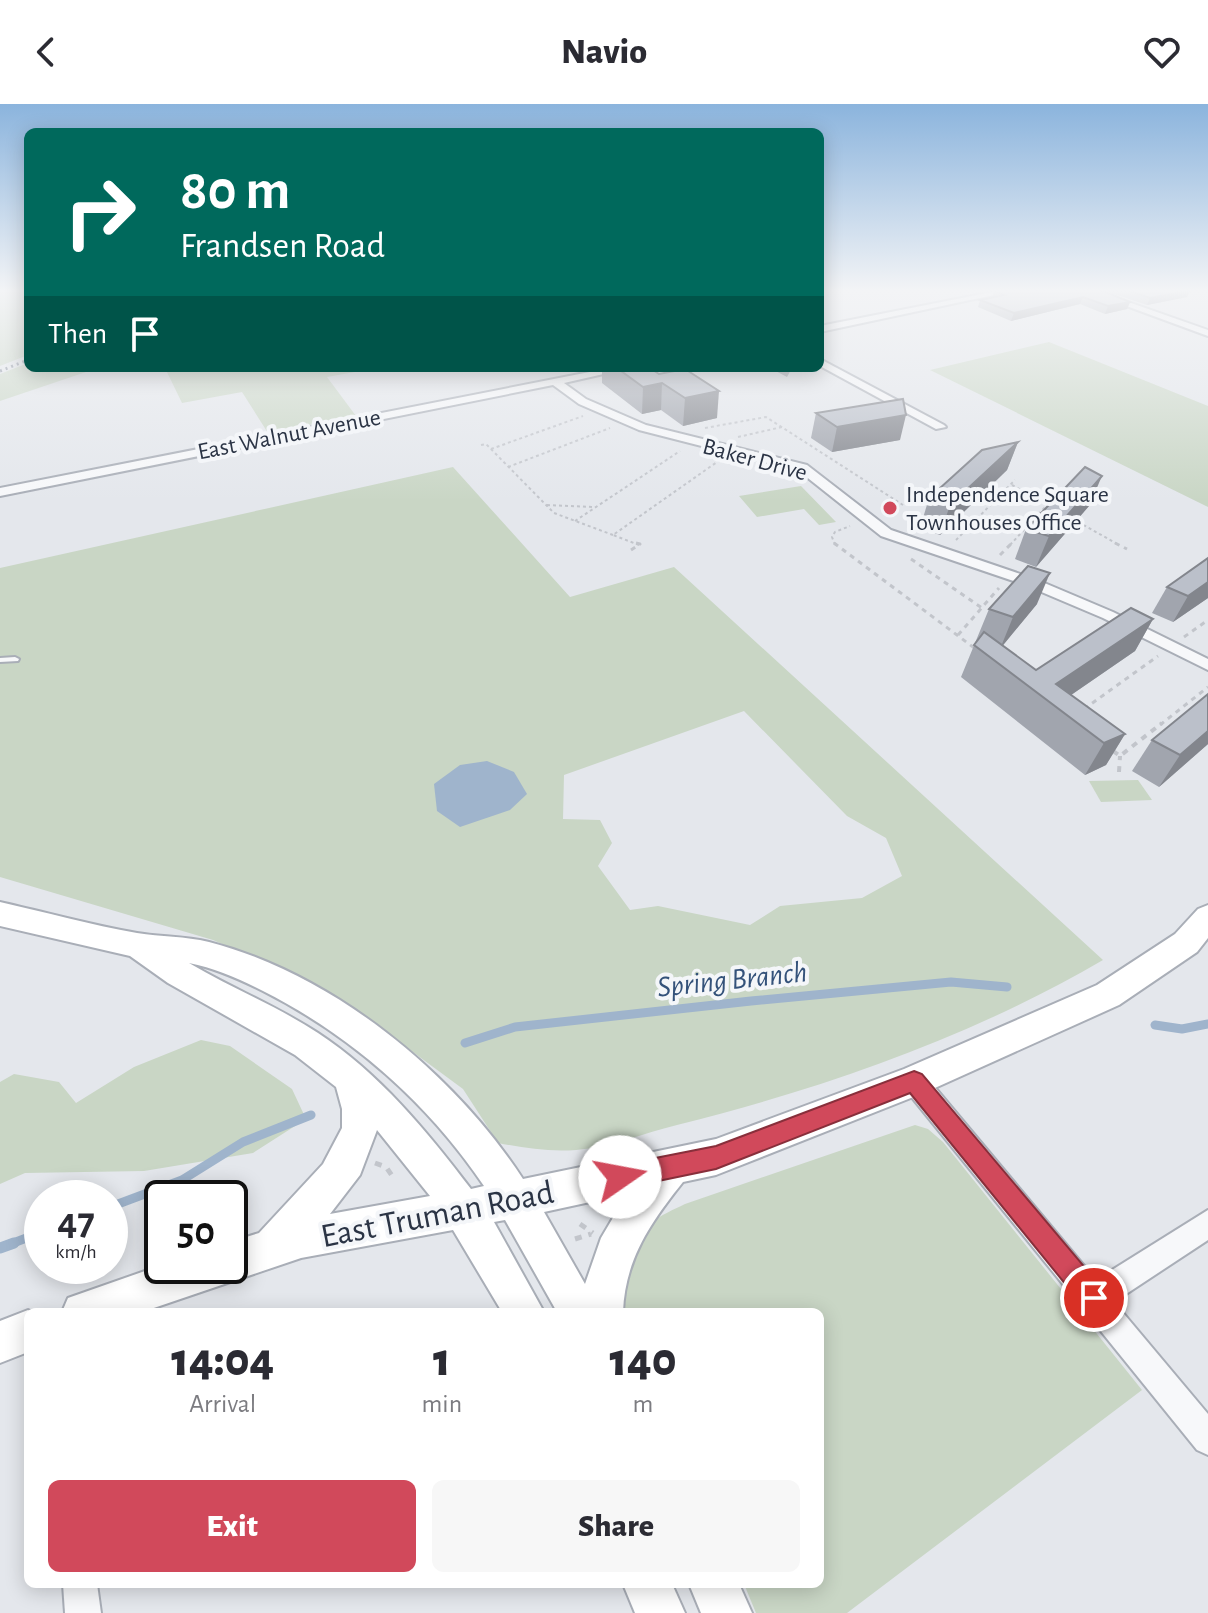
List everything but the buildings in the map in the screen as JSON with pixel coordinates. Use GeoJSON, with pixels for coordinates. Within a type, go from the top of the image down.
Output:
{"type":"FeatureCollection","features":[{"type":"Feature","properties":{"kind":"main road"},"geometry":{"type":"LineString","coordinates":[[0,914],[139,946],[174,948],[218,958],[278,984],[356,1030],[438,1100],[472,1137],[577,1308]]}},
{"type":"Feature","properties":{"kind":"main road","name":"East Truman Road"},"geometry":{"type":"LineString","coordinates":[[248,1256],[301,1239],[513,1200],[716,1157],[914,1081],[1108,995],[1186,943],[1208,917]]}},
{"type":"Feature","properties":{"kind":"main road"},"geometry":{"type":"LineString","coordinates":[[139,946],[166,967],[309,1046],[350,1079],[409,1140],[491,1254],[522,1308]]}},
{"type":"Feature","properties":{"kind":"main road"},"geometry":{"type":"LineString","coordinates":[[270,1248],[331,1185],[350,1155],[360,1126],[359,1106],[350,1079]]}},
{"type":"Feature","properties":{"kind":"main road"},"geometry":{"type":"LineString","coordinates":[[604,1308],[612,1263],[625,1230],[640,1204],[673,1166]]}},
{"type":"Feature","properties":{"kind":"main road"},"geometry":{"type":"LineString","coordinates":[[94,1308],[165,1284]]}},
{"type":"Feature","properties":{"kind":"main road"},"geometry":{"type":"LineString","coordinates":[[0,1342],[24,1333]]}},
{"type":"Feature","properties":{"kind":"main road"},"geometry":{"type":"LineString","coordinates":[[649,1588],[660,1613]]}},
{"type":"Feature","properties":{"kind":"main road"},"geometry":{"type":"LineString","coordinates":[[715,1588],[727,1613]]}},
{"type":"Feature","properties":{"kind":"street"},"geometry":{"type":"LineString","coordinates":[[824,364],[940,427]]}},
{"type":"Feature","properties":{"kind":"street","name":"East Walnut Avenue"},"geometry":{"type":"LineString","coordinates":[[0,492],[557,375],[572,379],[606,372]]}},
{"type":"Feature","properties":{"kind":"street","name":"Baker Drive"},"geometry":{"type":"LineString","coordinates":[[557,375],[591,406],[634,425],[803,468],[824,480],[875,528],[1030,582],[1118,619],[1208,665]]}},
{"type":"Feature","properties":{"kind":"street"},"geometry":{"type":"LineString","coordinates":[[914,1081],[1208,1439]]}},
{"type":"Feature","properties":{"kind":"street"},"geometry":{"type":"LineString","coordinates":[[1094,1298],[1208,1224]]}},
{"type":"Feature","properties":{"kind":"street"},"geometry":{"type":"LineString","coordinates":[[80,1588],[83,1613]]}},
{"type":"Feature","properties":{"kind":"lane"},"geometry":{"type":"LineString","coordinates":[[0,660],[15,659]]}},
{"type":"Feature","properties":{"kind":"path"},"geometry":{"type":"LineString","coordinates":[[491,449],[590,413]]}},
{"type":"Feature","properties":{"kind":"path"},"geometry":{"type":"LineString","coordinates":[[694,431],[761,416],[903,505]]}},
{"type":"Feature","properties":{"kind":"path"},"geometry":{"type":"LineString","coordinates":[[508,467],[617,425]]}},
{"type":"Feature","properties":{"kind":"path"},"geometry":{"type":"LineString","coordinates":[[733,442],[744,435],[782,427]]}},
{"type":"Feature","properties":{"kind":"path"},"geometry":{"type":"LineString","coordinates":[[801,450],[808,443]]}},
{"type":"Feature","properties":{"kind":"path"},"geometry":{"type":"LineString","coordinates":[[481,445],[486,444],[555,514],[640,544],[631,550]]}},
{"type":"Feature","properties":{"kind":"path"},"geometry":{"type":"LineString","coordinates":[[575,521],[685,447]]}},
{"type":"Feature","properties":{"kind":"path"},"geometry":{"type":"LineString","coordinates":[[613,535],[725,456]]}},
{"type":"Feature","properties":{"kind":"path"},"geometry":{"type":"LineString","coordinates":[[852,482],[865,480]]}},
{"type":"Feature","properties":{"kind":"path"},"geometry":{"type":"LineString","coordinates":[[949,548],[1015,480]]}},
{"type":"Feature","properties":{"kind":"path"},"geometry":{"type":"LineString","coordinates":[[1012,485],[1061,512]]}},
{"type":"Feature","properties":{"kind":"path"},"geometry":{"type":"LineString","coordinates":[[546,505],[596,507]]}},
{"type":"Feature","properties":{"kind":"path"},"geometry":{"type":"LineString","coordinates":[[993,563],[1047,505]]}},
{"type":"Feature","properties":{"kind":"path"},"geometry":{"type":"LineString","coordinates":[[1074,519],[1127,549]]}},
{"type":"Feature","properties":{"kind":"path"},"geometry":{"type":"LineString","coordinates":[[853,525],[835,532],[832,537],[834,544],[982,654]]}},
{"type":"Feature","properties":{"kind":"path"},"geometry":{"type":"LineString","coordinates":[[900,551],[982,608]]}},
{"type":"Feature","properties":{"kind":"path"},"geometry":{"type":"LineString","coordinates":[[957,635],[1004,583]]}},
{"type":"Feature","properties":{"kind":"path"},"geometry":{"type":"LineString","coordinates":[[1177,642],[1208,620]]}},
{"type":"Feature","properties":{"kind":"path"},"geometry":{"type":"LineString","coordinates":[[1081,710],[1163,652]]}},
{"type":"Feature","properties":{"kind":"path"},"geometry":{"type":"LineString","coordinates":[[1119,772],[1120,756],[1208,687]]}},
{"type":"Feature","properties":{"kind":"path"},"geometry":{"type":"LineString","coordinates":[[1108,747],[1120,756]]}},
{"type":"Feature","properties":{"kind":"path"},"geometry":{"type":"LineString","coordinates":[[366,1159],[386,1167],[393,1177]]}},
{"type":"Feature","properties":{"kind":"path"},"geometry":{"type":"LineString","coordinates":[[575,1239],[593,1234]]}},
{"type":"Feature","properties":{"kind":"green space"},"geometry":{"type":"Polygon","coordinates":[[[971,360],[1095,360],[1208,406],[1208,507],[930,370],[971,360]]]}},
{"type":"Feature","properties":{"kind":"green space"},"geometry":{"type":"Polygon","coordinates":[[[24,365],[24,372],[86,372],[0,401],[0,374],[24,365]]]}},
{"type":"Feature","properties":{"kind":"green space"},"geometry":{"type":"Polygon","coordinates":[[[167,372],[355,372],[327,377],[356,416],[268,433],[242,392],[182,403],[167,372]]]}},
{"type":"Feature","properties":{"kind":"green space"},"geometry":{"type":"Polygon","coordinates":[[[453,467],[570,597],[674,567],[1103,960],[1053,988],[949,1036],[896,1058],[787,1094],[589,1148],[546,1150],[498,1143],[463,1089],[402,1044],[295,976],[213,940],[0,877],[0,568],[453,467]],[[744,711],[564,775],[563,819],[600,820],[612,843],[598,866],[630,910],[658,906],[750,925],[780,906],[862,898],[902,876],[886,838],[847,816],[744,711]]]}},
{"type":"Feature","properties":{"kind":"green space"},"geometry":{"type":"Polygon","coordinates":[[[801,486],[836,522],[819,525],[804,509],[757,517],[739,496],[801,486]]]}},
{"type":"Feature","properties":{"kind":"green space"},"geometry":{"type":"Polygon","coordinates":[[[1138,780],[1152,800],[1101,802],[1089,781],[1138,780]]]}},
{"type":"Feature","properties":{"kind":"green space"},"geometry":{"type":"Polygon","coordinates":[[[201,1040],[230,1046],[292,1089],[306,1119],[253,1153],[144,1171],[25,1173],[0,1184],[0,1082],[14,1074],[59,1082],[76,1103],[134,1067],[201,1040]]]}},
{"type":"Feature","properties":{"kind":"green space"},"geometry":{"type":"Polygon","coordinates":[[[915,1125],[928,1129],[943,1142],[1142,1390],[847,1613],[756,1613],[746,1588],[824,1588],[824,1308],[623,1308],[629,1265],[638,1243],[659,1217],[685,1204],[915,1125]]]}},
{"type":"Feature","properties":{"kind":"water"},"geometry":{"type":"Polygon","coordinates":[[[487,761],[514,772],[527,794],[510,810],[460,827],[437,811],[434,784],[460,765],[487,761]]]}},
{"type":"Feature","properties":{"kind":"waterway","name":"Spring Branch"},"geometry":{"type":"LineString","coordinates":[[465,1043],[515,1027],[751,1001],[951,982],[1007,987]]}},
{"type":"Feature","properties":{"kind":"waterway","name":"Spring Branch"},"geometry":{"type":"LineString","coordinates":[[1155,1025],[1182,1029],[1208,1024]]}},
{"type":"Feature","properties":{"kind":"waterway","name":"Spring Branch"},"geometry":{"type":"LineString","coordinates":[[128,1200],[182,1180],[243,1142],[311,1115]]}},
{"type":"Feature","properties":{"kind":"waterway","name":"Spring Branch"},"geometry":{"type":"LineString","coordinates":[[8,1245],[24,1239]]}},
{"type":"Feature","properties":{"kind":"waterway","name":"Spring Branch"},"geometry":{"type":"LineString","coordinates":[[0,1248],[14,1243]]}},
{"type":"Feature","properties":{"kind":"railway"},"geometry":{"type":"LineString","coordinates":[[0,371],[24,362]]}},
{"type":"Feature","properties":{"kind":"place","name":"Independence Square Townhouses Office"},"geometry":{"type":"Point","coordinates":[890,508]}},
{"type":"Feature","properties":{"kind":"route"},"geometry":{"type":"LineString","coordinates":[[620,1177],[716,1157],[914,1081],[1094,1298]]}}]}
